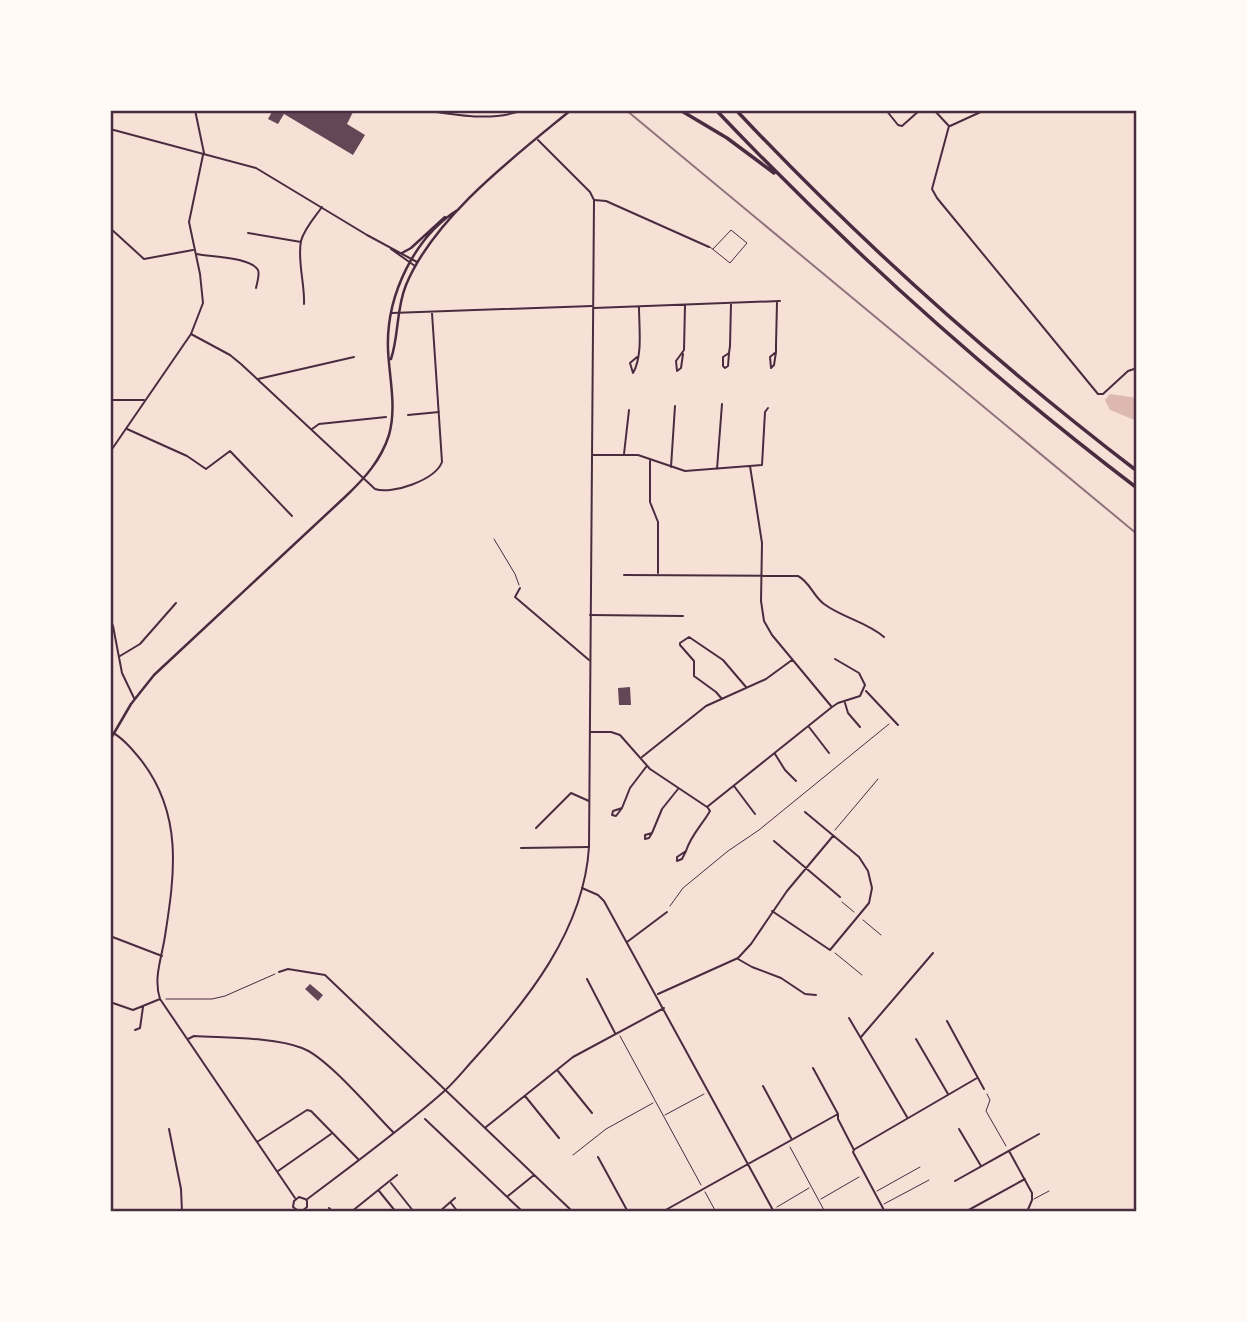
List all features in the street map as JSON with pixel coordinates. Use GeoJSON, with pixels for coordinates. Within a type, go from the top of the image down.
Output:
{"type":"FeatureCollection","features":[{"type":"Feature","properties":{"kind":"highway"},"geometry":{"type":"LineString","coordinates":[[680,110],[727,138],[788,183]]}},
{"type":"Feature","properties":{"kind":"highway"},"geometry":{"type":"LineString","coordinates":[[716,110],[788,183],[955,340],[1073,440],[1137,488]]}},
{"type":"Feature","properties":{"kind":"highway"},"geometry":{"type":"LineString","coordinates":[[736,110],[841,216],[944,310],[1082,429],[1137,471]]}},
{"type":"Feature","properties":{"kind":"main road"},"geometry":{"type":"LineString","coordinates":[[390,361],[404,289],[417,262],[459,209],[571,110]]}},
{"type":"Feature","properties":{"kind":"main road"},"geometry":{"type":"LineString","coordinates":[[402,253],[437,223],[459,209]]}},
{"type":"Feature","properties":{"kind":"main road"},"geometry":{"type":"LineString","coordinates":[[110,740],[112,732],[134,699],[154,675],[363,479],[381,455],[391,425],[393,400],[388,334],[398,289],[412,258],[451,214]]}},
{"type":"Feature","properties":{"kind":"street"},"geometry":{"type":"LineString","coordinates":[[110,452],[191,334],[203,303],[189,222],[204,154],[195,110]]}},
{"type":"Feature","properties":{"kind":"street"},"geometry":{"type":"LineString","coordinates":[[425,110],[482,117],[503,116],[523,110]]}},
{"type":"Feature","properties":{"kind":"street"},"geometry":{"type":"LineString","coordinates":[[886,110],[902,127],[920,110]]}},
{"type":"Feature","properties":{"kind":"street"},"geometry":{"type":"LineString","coordinates":[[934,110],[949,126]]}},
{"type":"Feature","properties":{"kind":"street"},"geometry":{"type":"LineString","coordinates":[[949,126],[985,110]]}},
{"type":"Feature","properties":{"kind":"street"},"geometry":{"type":"LineString","coordinates":[[949,126],[932,190],[937,198],[1098,394],[1103,394],[1128,371],[1137,368]]}},
{"type":"Feature","properties":{"kind":"street"},"geometry":{"type":"LineString","coordinates":[[110,129],[256,168],[417,262]]}},
{"type":"Feature","properties":{"kind":"street"},"geometry":{"type":"LineString","coordinates":[[306,1200],[445,1090],[499,1031],[533,989],[569,924],[582,888],[589,848],[590,802],[594,200],[590,192],[536,139]]}},
{"type":"Feature","properties":{"kind":"street"},"geometry":{"type":"LineString","coordinates":[[594,200],[606,201],[711,248]]}},
{"type":"Feature","properties":{"kind":"street"},"geometry":{"type":"LineString","coordinates":[[304,304],[301,242],[322,206]]}},
{"type":"Feature","properties":{"kind":"street"},"geometry":{"type":"LineString","coordinates":[[110,228],[144,259],[194,250]]}},
{"type":"Feature","properties":{"kind":"street"},"geometry":{"type":"LineString","coordinates":[[248,233],[301,242]]}},
{"type":"Feature","properties":{"kind":"street"},"geometry":{"type":"LineString","coordinates":[[391,248],[415,266]]}},
{"type":"Feature","properties":{"kind":"street"},"geometry":{"type":"LineString","coordinates":[[196,254],[242,261],[251,265],[259,274],[256,288]]}},
{"type":"Feature","properties":{"kind":"street"},"geometry":{"type":"LineString","coordinates":[[392,313],[778,301],[776,352]]}},
{"type":"Feature","properties":{"kind":"street"},"geometry":{"type":"LineString","coordinates":[[729,353],[731,303]]}},
{"type":"Feature","properties":{"kind":"street"},"geometry":{"type":"LineString","coordinates":[[683,354],[685,304]]}},
{"type":"Feature","properties":{"kind":"street"},"geometry":{"type":"LineString","coordinates":[[637,357],[639,307]]}},
{"type":"Feature","properties":{"kind":"street"},"geometry":{"type":"LineString","coordinates":[[191,334],[230,355],[363,479],[382,492],[412,484],[434,474],[439,468],[442,454],[432,313]]}},
{"type":"Feature","properties":{"kind":"street"},"geometry":{"type":"LineString","coordinates":[[257,379],[354,357]]}},
{"type":"Feature","properties":{"kind":"street"},"geometry":{"type":"LineString","coordinates":[[110,400],[145,400]]}},
{"type":"Feature","properties":{"kind":"street"},"geometry":{"type":"LineString","coordinates":[[717,469],[722,404]]}},
{"type":"Feature","properties":{"kind":"street"},"geometry":{"type":"LineString","coordinates":[[671,467],[675,406]]}},
{"type":"Feature","properties":{"kind":"street"},"geometry":{"type":"LineString","coordinates":[[592,456],[638,455],[685,471],[762,465],[765,412],[768,408]]}},
{"type":"Feature","properties":{"kind":"street"},"geometry":{"type":"LineString","coordinates":[[624,454],[629,410]]}},
{"type":"Feature","properties":{"kind":"street"},"geometry":{"type":"LineString","coordinates":[[408,415],[440,412]]}},
{"type":"Feature","properties":{"kind":"street"},"geometry":{"type":"LineString","coordinates":[[311,430],[319,424],[386,417]]}},
{"type":"Feature","properties":{"kind":"street"},"geometry":{"type":"LineString","coordinates":[[126,428],[187,456],[206,469],[230,451],[292,516]]}},
{"type":"Feature","properties":{"kind":"street"},"geometry":{"type":"LineString","coordinates":[[651,460],[650,502],[658,522],[658,574]]}},
{"type":"Feature","properties":{"kind":"street"},"geometry":{"type":"LineString","coordinates":[[750,466],[762,543],[761,601],[764,621],[832,707]]}},
{"type":"Feature","properties":{"kind":"street"},"geometry":{"type":"LineString","coordinates":[[624,575],[798,576],[805,580],[823,604],[884,637]]}},
{"type":"Feature","properties":{"kind":"street"},"geometry":{"type":"LineString","coordinates":[[520,588],[515,597],[590,660]]}},
{"type":"Feature","properties":{"kind":"street"},"geometry":{"type":"LineString","coordinates":[[119,656],[140,644],[176,603]]}},
{"type":"Feature","properties":{"kind":"street"},"geometry":{"type":"LineString","coordinates":[[590,615],[683,616]]}},
{"type":"Feature","properties":{"kind":"street"},"geometry":{"type":"LineString","coordinates":[[110,620],[128,690],[134,699]]}},
{"type":"Feature","properties":{"kind":"street"},"geometry":{"type":"LineString","coordinates":[[722,699],[694,676],[694,661],[680,645],[689,637],[723,660],[746,688]]}},
{"type":"Feature","properties":{"kind":"street"},"geometry":{"type":"LineString","coordinates":[[640,759],[706,706],[766,680],[792,659]]}},
{"type":"Feature","properties":{"kind":"street"},"geometry":{"type":"LineString","coordinates":[[835,659],[859,673],[865,690],[898,725]]}},
{"type":"Feature","properties":{"kind":"street"},"geometry":{"type":"LineString","coordinates":[[707,807],[838,702],[860,696],[865,690]]}},
{"type":"Feature","properties":{"kind":"street"},"geometry":{"type":"LineString","coordinates":[[845,702],[848,713],[860,727]]}},
{"type":"Feature","properties":{"kind":"street"},"geometry":{"type":"LineString","coordinates":[[808,726],[829,753]]}},
{"type":"Feature","properties":{"kind":"street"},"geometry":{"type":"LineString","coordinates":[[112,732],[133,750],[151,774],[163,795],[173,830],[173,867],[157,977],[160,999],[296,1199]]}},
{"type":"Feature","properties":{"kind":"street"},"geometry":{"type":"LineString","coordinates":[[590,732],[620,735],[647,766],[707,807],[710,811],[690,838],[686,851]]}},
{"type":"Feature","properties":{"kind":"street"},"geometry":{"type":"LineString","coordinates":[[774,753],[796,781]]}},
{"type":"Feature","properties":{"kind":"street"},"geometry":{"type":"LineString","coordinates":[[622,808],[630,788],[647,766]]}},
{"type":"Feature","properties":{"kind":"street"},"geometry":{"type":"LineString","coordinates":[[733,786],[755,814]]}},
{"type":"Feature","properties":{"kind":"street"},"geometry":{"type":"LineString","coordinates":[[652,833],[662,809],[679,788]]}},
{"type":"Feature","properties":{"kind":"street"},"geometry":{"type":"LineString","coordinates":[[536,828],[571,793],[590,802]]}},
{"type":"Feature","properties":{"kind":"street"},"geometry":{"type":"LineString","coordinates":[[772,911],[830,950],[869,902],[872,888],[868,871],[859,857],[805,813]]}},
{"type":"Feature","properties":{"kind":"street"},"geometry":{"type":"LineString","coordinates":[[657,995],[738,958],[833,835]]}},
{"type":"Feature","properties":{"kind":"street"},"geometry":{"type":"LineString","coordinates":[[774,841],[840,897]]}},
{"type":"Feature","properties":{"kind":"street"},"geometry":{"type":"LineString","coordinates":[[521,848],[589,848]]}},
{"type":"Feature","properties":{"kind":"street"},"geometry":{"type":"LineString","coordinates":[[582,888],[601,898],[657,995],[773,1211]]}},
{"type":"Feature","properties":{"kind":"street"},"geometry":{"type":"LineString","coordinates":[[627,942],[667,912]]}},
{"type":"Feature","properties":{"kind":"street"},"geometry":{"type":"LineString","coordinates":[[110,936],[162,956]]}},
{"type":"Feature","properties":{"kind":"street"},"geometry":{"type":"LineString","coordinates":[[860,1038],[933,953]]}},
{"type":"Feature","properties":{"kind":"street"},"geometry":{"type":"LineString","coordinates":[[738,958],[752,967],[781,978],[805,994],[816,995]]}},
{"type":"Feature","properties":{"kind":"street"},"geometry":{"type":"LineString","coordinates":[[279,972],[288,969],[325,975],[573,1212]]}},
{"type":"Feature","properties":{"kind":"street"},"geometry":{"type":"LineString","coordinates":[[587,979],[617,1033]]}},
{"type":"Feature","properties":{"kind":"street"},"geometry":{"type":"LineString","coordinates":[[110,1002],[133,1010],[160,999]]}},
{"type":"Feature","properties":{"kind":"street"},"geometry":{"type":"LineString","coordinates":[[135,1031],[140,1028],[143,1007]]}},
{"type":"Feature","properties":{"kind":"street"},"geometry":{"type":"LineString","coordinates":[[485,1127],[573,1057],[664,1008]]}},
{"type":"Feature","properties":{"kind":"street"},"geometry":{"type":"LineString","coordinates":[[849,1018],[907,1118]]}},
{"type":"Feature","properties":{"kind":"street"},"geometry":{"type":"LineString","coordinates":[[947,1021],[984,1088]]}},
{"type":"Feature","properties":{"kind":"street"},"geometry":{"type":"LineString","coordinates":[[187,1040],[194,1036],[286,1043],[302,1048],[328,1066],[393,1132]]}},
{"type":"Feature","properties":{"kind":"street"},"geometry":{"type":"LineString","coordinates":[[916,1039],[948,1095]]}},
{"type":"Feature","properties":{"kind":"street"},"geometry":{"type":"LineString","coordinates":[[813,1068],[838,1114],[864,1175],[885,1212]]}},
{"type":"Feature","properties":{"kind":"street"},"geometry":{"type":"LineString","coordinates":[[557,1070],[592,1113]]}},
{"type":"Feature","properties":{"kind":"street"},"geometry":{"type":"LineString","coordinates":[[854,1150],[977,1078]]}},
{"type":"Feature","properties":{"kind":"street"},"geometry":{"type":"LineString","coordinates":[[763,1086],[792,1139]]}},
{"type":"Feature","properties":{"kind":"street"},"geometry":{"type":"LineString","coordinates":[[525,1096],[559,1138]]}},
{"type":"Feature","properties":{"kind":"street"},"geometry":{"type":"LineString","coordinates":[[257,1142],[307,1110],[359,1160]]}},
{"type":"Feature","properties":{"kind":"street"},"geometry":{"type":"LineString","coordinates":[[662,1212],[838,1114]]}},
{"type":"Feature","properties":{"kind":"street"},"geometry":{"type":"LineString","coordinates":[[425,1119],[523,1212]]}},
{"type":"Feature","properties":{"kind":"street"},"geometry":{"type":"LineString","coordinates":[[169,1129],[181,1189],[182,1212]]}},
{"type":"Feature","properties":{"kind":"street"},"geometry":{"type":"LineString","coordinates":[[959,1129],[981,1167]]}},
{"type":"Feature","properties":{"kind":"street"},"geometry":{"type":"LineString","coordinates":[[276,1172],[331,1133]]}},
{"type":"Feature","properties":{"kind":"street"},"geometry":{"type":"LineString","coordinates":[[955,1181],[1039,1134]]}},
{"type":"Feature","properties":{"kind":"street"},"geometry":{"type":"LineString","coordinates":[[1009,1151],[1032,1192],[1027,1212]]}},
{"type":"Feature","properties":{"kind":"street"},"geometry":{"type":"LineString","coordinates":[[598,1157],[628,1212]]}},
{"type":"Feature","properties":{"kind":"street"},"geometry":{"type":"LineString","coordinates":[[508,1197],[535,1174]]}},
{"type":"Feature","properties":{"kind":"street"},"geometry":{"type":"LineString","coordinates":[[351,1212],[397,1175]]}},
{"type":"Feature","properties":{"kind":"street"},"geometry":{"type":"LineString","coordinates":[[966,1211],[1025,1179]]}},
{"type":"Feature","properties":{"kind":"street"},"geometry":{"type":"LineString","coordinates":[[390,1181],[414,1212]]}},
{"type":"Feature","properties":{"kind":"street"},"geometry":{"type":"LineString","coordinates":[[379,1190],[396,1212]]}},
{"type":"Feature","properties":{"kind":"street"},"geometry":{"type":"LineString","coordinates":[[301,1197],[306,1200],[307,1207],[303,1211],[293,1210],[296,1199],[301,1197]]}},
{"type":"Feature","properties":{"kind":"street"},"geometry":{"type":"LineString","coordinates":[[439,1212],[455,1199]]}},
{"type":"Feature","properties":{"kind":"street"},"geometry":{"type":"LineString","coordinates":[[451,1202],[458,1212]]}},
{"type":"Feature","properties":{"kind":"street"},"geometry":{"type":"LineString","coordinates":[[329,1208],[333,1212]]}},
{"type":"Feature","properties":{"kind":"lane"},"geometry":{"type":"LineString","coordinates":[[731,230],[747,243],[730,263],[711,248],[731,230]]}},
{"type":"Feature","properties":{"kind":"lane"},"geometry":{"type":"LineString","coordinates":[[494,539],[515,574],[520,588]]}},
{"type":"Feature","properties":{"kind":"lane"},"geometry":{"type":"LineString","coordinates":[[875,1192],[920,1167]]}},
{"type":"Feature","properties":{"kind":"lane"},"geometry":{"type":"LineString","coordinates":[[882,1205],[929,1180]]}},
{"type":"Feature","properties":{"kind":"lane"},"geometry":{"type":"LineString","coordinates":[[1032,1200],[1049,1191]]}},
{"type":"Feature","properties":{"kind":"path"},"geometry":{"type":"LineString","coordinates":[[667,912],[683,888],[894,720]]}},
{"type":"Feature","properties":{"kind":"path"},"geometry":{"type":"LineString","coordinates":[[833,835],[878,779]]}},
{"type":"Feature","properties":{"kind":"path"},"geometry":{"type":"LineString","coordinates":[[830,950],[862,975]]}},
{"type":"Feature","properties":{"kind":"path"},"geometry":{"type":"LineString","coordinates":[[160,999],[212,999],[279,972]]}},
{"type":"Feature","properties":{"kind":"path"},"geometry":{"type":"LineString","coordinates":[[617,1033],[716,1212]]}},
{"type":"Feature","properties":{"kind":"path"},"geometry":{"type":"LineString","coordinates":[[984,1088],[990,1100],[986,1111],[1009,1151]]}},
{"type":"Feature","properties":{"kind":"path"},"geometry":{"type":"LineString","coordinates":[[663,1116],[709,1092]]}},
{"type":"Feature","properties":{"kind":"path"},"geometry":{"type":"LineString","coordinates":[[573,1155],[606,1129],[655,1102]]}},
{"type":"Feature","properties":{"kind":"path"},"geometry":{"type":"LineString","coordinates":[[787,1142],[825,1212]]}},
{"type":"Feature","properties":{"kind":"path"},"geometry":{"type":"LineString","coordinates":[[819,1200],[864,1175]]}},
{"type":"Feature","properties":{"kind":"path"},"geometry":{"type":"LineString","coordinates":[[773,1211],[811,1187]]}},
{"type":"Feature","properties":{"kind":"shaded area"},"geometry":{"type":"Polygon","coordinates":[[[1110,394],[1137,398],[1137,421],[1110,410],[1105,400],[1110,394]]]}},
{"type":"Feature","properties":{"kind":"building"},"geometry":{"type":"Polygon","coordinates":[[[273,110],[354,110],[347,124],[365,135],[353,155],[284,114],[278,124],[268,119],[273,110]]]}},
{"type":"Feature","properties":{"kind":"building"},"geometry":{"type":"Polygon","coordinates":[[[630,687],[631,705],[619,705],[618,688],[630,687]]]}},
{"type":"Feature","properties":{"kind":"building"},"geometry":{"type":"Polygon","coordinates":[[[310,984],[323,995],[318,1001],[305,989],[310,984]]]}},
{"type":"Feature","properties":{"kind":"railway"},"geometry":{"type":"LineString","coordinates":[[626,110],[1137,534]]}}]}
